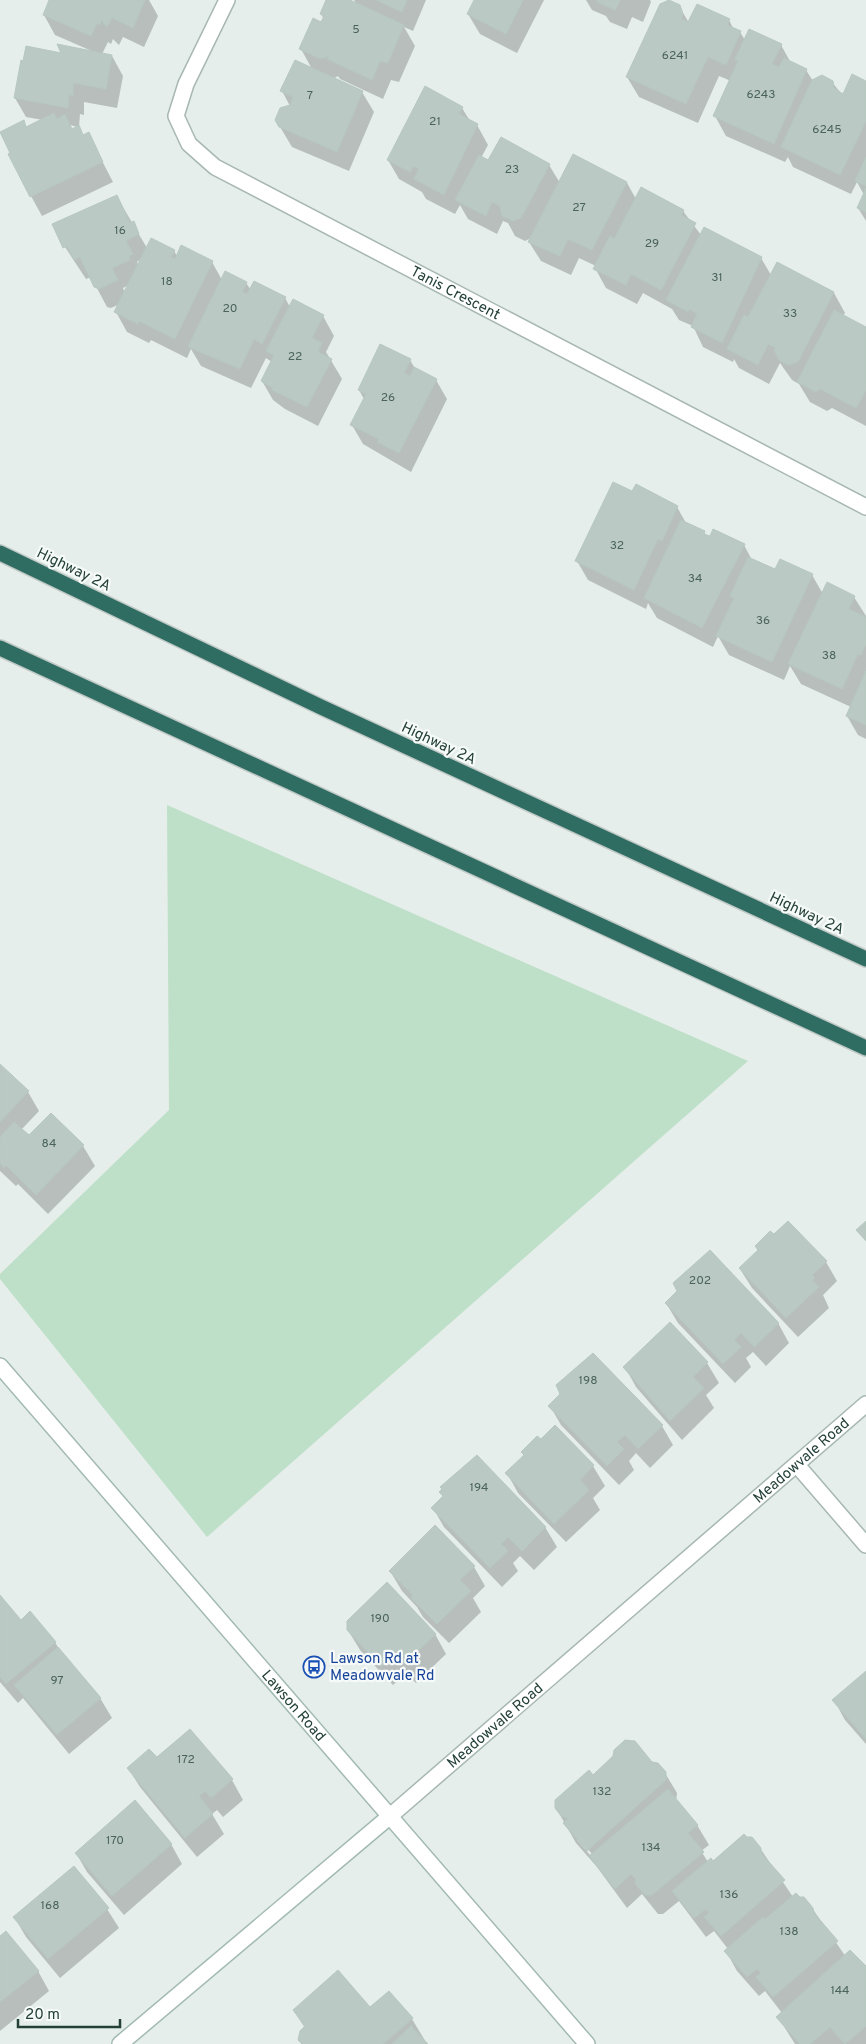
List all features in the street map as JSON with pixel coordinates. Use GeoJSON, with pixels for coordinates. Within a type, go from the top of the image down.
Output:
{"type":"FeatureCollection","features":[{"type":"Feature","properties":{"kind":"highway","name":"Highway 2A"},"geometry":{"type":"LineString","coordinates":[[0,553],[330,712],[866,959]]}},
{"type":"Feature","properties":{"kind":"highway"},"geometry":{"type":"LineString","coordinates":[[0,648],[866,1048]]}},
{"type":"Feature","properties":{"kind":"street","name":"Tanis Crescent"},"geometry":{"type":"LineString","coordinates":[[227,0],[186,84],[176,116],[189,144],[215,167],[866,506]]}},
{"type":"Feature","properties":{"kind":"street","name":"Lawson Road"},"geometry":{"type":"LineString","coordinates":[[0,1366],[587,2044]]}},
{"type":"Feature","properties":{"kind":"street","name":"Meadowvale Road"},"geometry":{"type":"LineString","coordinates":[[120,2044],[389,1817],[866,1404]]}},
{"type":"Feature","properties":{"kind":"street"},"geometry":{"type":"LineString","coordinates":[[797,1465],[866,1545]]}},
{"type":"Feature","properties":{"kind":"green space"},"geometry":{"type":"Polygon","coordinates":[[[167,805],[748,1061],[207,1537],[0,1279],[0,1274],[169,1110],[167,805]]]}},
{"type":"Feature","properties":{"kind":"building"},"geometry":{"type":"Polygon","coordinates":[[[49,0],[145,0],[133,28],[112,18],[107,27],[101,20],[100,25],[97,23],[91,36],[43,15],[49,0]]]}},
{"type":"Feature","properties":{"kind":"building"},"geometry":{"type":"Polygon","coordinates":[[[326,0],[350,0],[404,25],[388,63],[380,61],[372,80],[327,59],[329,56],[321,59],[299,49],[313,18],[321,22],[324,16],[320,14],[326,0]]]}},
{"type":"Feature","properties":{"kind":"building"},"geometry":{"type":"Polygon","coordinates":[[[376,0],[407,0],[402,12],[376,0]]]}},
{"type":"Feature","properties":{"kind":"building"},"geometry":{"type":"Polygon","coordinates":[[[474,0],[523,0],[506,34],[467,14],[474,0]]]}},
{"type":"Feature","properties":{"kind":"building"},"geometry":{"type":"Polygon","coordinates":[[[598,0],[620,0],[615,10],[597,2],[598,0]]]}},
{"type":"Feature","properties":{"kind":"building"},"geometry":{"type":"Polygon","coordinates":[[[669,0],[680,5],[683,14],[681,19],[688,22],[697,4],[730,19],[727,25],[741,31],[726,65],[708,57],[686,104],[626,77],[660,4],[669,0]]]}},
{"type":"Feature","properties":{"kind":"building"},"geometry":{"type":"Polygon","coordinates":[[[749,29],[782,44],[772,64],[779,67],[784,58],[807,69],[774,144],[713,116],[738,61],[735,59],[749,29]]]}},
{"type":"Feature","properties":{"kind":"building"},"geometry":{"type":"Polygon","coordinates":[[[57,44],[112,55],[106,89],[73,83],[73,96],[69,95],[68,108],[14,98],[21,60],[23,61],[26,46],[61,53],[57,44]]]}},
{"type":"Feature","properties":{"kind":"building"},"geometry":{"type":"Polygon","coordinates":[[[295,60],[363,91],[337,152],[279,127],[275,120],[280,108],[290,105],[293,97],[280,91],[295,60]]]}},
{"type":"Feature","properties":{"kind":"building"},"geometry":{"type":"Polygon","coordinates":[[[852,74],[866,81],[866,121],[840,175],[781,147],[812,80],[822,75],[833,81],[834,88],[843,94],[852,74]]]}},
{"type":"Feature","properties":{"kind":"building"},"geometry":{"type":"Polygon","coordinates":[[[425,86],[463,107],[459,114],[478,124],[444,195],[414,179],[419,169],[413,166],[410,172],[387,160],[425,86]]]}},
{"type":"Feature","properties":{"kind":"building"},"geometry":{"type":"Polygon","coordinates":[[[54,113],[57,119],[65,114],[72,129],[79,125],[83,135],[89,132],[103,162],[30,197],[8,154],[10,153],[0,132],[24,120],[26,127],[54,113]]]}},
{"type":"Feature","properties":{"kind":"building"},"geometry":{"type":"Polygon","coordinates":[[[501,137],[550,164],[521,218],[513,221],[502,216],[500,206],[492,202],[486,216],[455,200],[479,155],[488,160],[501,137]]]}},
{"type":"Feature","properties":{"kind":"building"},"geometry":{"type":"Polygon","coordinates":[[[573,154],[627,182],[592,250],[568,239],[560,256],[528,242],[573,154]]]}},
{"type":"Feature","properties":{"kind":"building"},"geometry":{"type":"Polygon","coordinates":[[[866,157],[866,186],[855,181],[866,157]]]}},
{"type":"Feature","properties":{"kind":"building"},"geometry":{"type":"Polygon","coordinates":[[[641,187],[684,210],[681,215],[696,223],[661,290],[631,274],[626,285],[593,269],[610,236],[614,239],[641,187]]]}},
{"type":"Feature","properties":{"kind":"building"},"geometry":{"type":"Polygon","coordinates":[[[866,188],[866,212],[857,208],[866,188]]]}},
{"type":"Feature","properties":{"kind":"building"},"geometry":{"type":"Polygon","coordinates":[[[117,195],[130,223],[134,221],[139,234],[126,241],[133,254],[129,256],[130,260],[112,268],[118,280],[99,289],[94,287],[80,257],[74,260],[67,246],[63,248],[52,224],[117,195]]]}},
{"type":"Feature","properties":{"kind":"building"},"geometry":{"type":"Polygon","coordinates":[[[704,227],[762,257],[722,343],[691,327],[697,314],[689,309],[688,312],[666,300],[704,227]]]}},
{"type":"Feature","properties":{"kind":"building"},"geometry":{"type":"Polygon","coordinates":[[[151,238],[175,250],[171,257],[175,259],[181,245],[213,261],[175,339],[139,321],[138,324],[114,312],[151,238]]]}},
{"type":"Feature","properties":{"kind":"building"},"geometry":{"type":"Polygon","coordinates":[[[777,262],[834,292],[798,362],[788,365],[779,360],[774,350],[776,348],[768,344],[758,365],[727,349],[744,315],[748,317],[777,262]]]}},
{"type":"Feature","properties":{"kind":"building"},"geometry":{"type":"Polygon","coordinates":[[[225,271],[247,282],[242,292],[247,294],[254,281],[286,297],[262,344],[254,339],[240,369],[188,347],[225,271]]]}},
{"type":"Feature","properties":{"kind":"building"},"geometry":{"type":"Polygon","coordinates":[[[293,299],[324,315],[312,338],[322,343],[318,352],[332,359],[307,407],[272,390],[273,388],[261,381],[274,355],[266,351],[293,299]]]}},
{"type":"Feature","properties":{"kind":"building"},"geometry":{"type":"Polygon","coordinates":[[[834,310],[866,327],[866,390],[856,408],[820,389],[816,392],[797,382],[834,310]]]}},
{"type":"Feature","properties":{"kind":"building"},"geometry":{"type":"Polygon","coordinates":[[[380,344],[411,359],[404,373],[410,376],[414,367],[437,379],[399,453],[377,442],[379,439],[350,425],[366,394],[358,390],[380,344]]]}},
{"type":"Feature","properties":{"kind":"building"},"geometry":{"type":"Polygon","coordinates":[[[613,482],[632,491],[636,484],[678,506],[662,541],[658,539],[634,590],[575,561],[613,482]]]}},
{"type":"Feature","properties":{"kind":"building"},"geometry":{"type":"Polygon","coordinates":[[[681,520],[705,531],[704,534],[710,536],[713,529],[745,544],[702,628],[644,598],[681,520]]]}},
{"type":"Feature","properties":{"kind":"building"},"geometry":{"type":"Polygon","coordinates":[[[748,557],[775,569],[780,559],[813,574],[772,662],[716,636],[734,598],[730,596],[748,557]]]}},
{"type":"Feature","properties":{"kind":"building"},"geometry":{"type":"Polygon","coordinates":[[[827,582],[855,596],[849,609],[866,617],[866,644],[861,655],[858,654],[842,689],[788,664],[827,582]]]}},
{"type":"Feature","properties":{"kind":"building"},"geometry":{"type":"Polygon","coordinates":[[[866,671],[866,725],[846,716],[866,671]]]}},
{"type":"Feature","properties":{"kind":"building"},"geometry":{"type":"Polygon","coordinates":[[[0,1064],[29,1091],[0,1122],[0,1064]]]}},
{"type":"Feature","properties":{"kind":"building"},"geometry":{"type":"Polygon","coordinates":[[[51,1113],[84,1145],[36,1195],[6,1165],[4,1168],[0,1163],[0,1137],[14,1122],[29,1135],[51,1113]]]}},
{"type":"Feature","properties":{"kind":"building"},"geometry":{"type":"Polygon","coordinates":[[[788,1221],[827,1261],[812,1275],[815,1278],[812,1280],[819,1287],[786,1318],[739,1268],[758,1250],[755,1246],[770,1231],[774,1234],[788,1221]]]}},
{"type":"Feature","properties":{"kind":"building"},"geometry":{"type":"Polygon","coordinates":[[[866,1221],[866,1241],[856,1230],[866,1221]]]}},
{"type":"Feature","properties":{"kind":"building"},"geometry":{"type":"Polygon","coordinates":[[[710,1250],[779,1323],[754,1347],[741,1333],[734,1340],[741,1347],[723,1364],[665,1303],[677,1291],[673,1283],[710,1250]]]}},
{"type":"Feature","properties":{"kind":"building"},"geometry":{"type":"Polygon","coordinates":[[[670,1322],[708,1362],[693,1377],[704,1388],[670,1421],[623,1367],[670,1322]]]}},
{"type":"Feature","properties":{"kind":"building"},"geometry":{"type":"Polygon","coordinates":[[[593,1353],[663,1425],[638,1449],[625,1435],[617,1442],[624,1449],[607,1466],[548,1406],[560,1394],[556,1385],[593,1353]]]}},
{"type":"Feature","properties":{"kind":"building"},"geometry":{"type":"Polygon","coordinates":[[[555,1425],[594,1465],[580,1480],[589,1490],[554,1524],[505,1473],[524,1455],[521,1452],[537,1436],[541,1439],[555,1425]]]}},
{"type":"Feature","properties":{"kind":"building"},"geometry":{"type":"Polygon","coordinates":[[[477,1455],[546,1527],[522,1551],[508,1537],[501,1544],[508,1551],[490,1568],[431,1508],[443,1496],[439,1492],[442,1489],[440,1487],[477,1455]]]}},
{"type":"Feature","properties":{"kind":"building"},"geometry":{"type":"Polygon","coordinates":[[[435,1525],[475,1566],[460,1580],[471,1591],[437,1624],[411,1598],[413,1595],[389,1571],[435,1525]]]}},
{"type":"Feature","properties":{"kind":"building"},"geometry":{"type":"Polygon","coordinates":[[[387,1582],[436,1634],[404,1664],[394,1654],[381,1667],[347,1630],[347,1621],[387,1582]]]}},
{"type":"Feature","properties":{"kind":"building"},"geometry":{"type":"Polygon","coordinates":[[[0,1595],[21,1620],[30,1611],[56,1642],[6,1684],[0,1677],[0,1595]]]}},
{"type":"Feature","properties":{"kind":"building"},"geometry":{"type":"Polygon","coordinates":[[[58,1647],[101,1698],[57,1735],[14,1685],[58,1647]]]}},
{"type":"Feature","properties":{"kind":"building"},"geometry":{"type":"Polygon","coordinates":[[[866,1671],[866,1739],[832,1700],[866,1671]]]}},
{"type":"Feature","properties":{"kind":"building"},"geometry":{"type":"Polygon","coordinates":[[[190,1729],[233,1779],[211,1798],[205,1791],[199,1796],[213,1814],[185,1838],[127,1768],[149,1749],[157,1757],[190,1729]]]}},
{"type":"Feature","properties":{"kind":"building"},"geometry":{"type":"Polygon","coordinates":[[[625,1740],[635,1741],[652,1762],[658,1763],[666,1772],[666,1780],[587,1851],[563,1823],[569,1818],[562,1817],[555,1808],[555,1800],[589,1770],[593,1775],[613,1756],[614,1750],[625,1740]]]}},
{"type":"Feature","properties":{"kind":"building"},"geometry":{"type":"Polygon","coordinates":[[[668,1789],[698,1825],[688,1833],[704,1852],[652,1895],[645,1895],[635,1884],[636,1879],[631,1874],[615,1889],[589,1856],[668,1789]]]}},
{"type":"Feature","properties":{"kind":"building"},"geometry":{"type":"Polygon","coordinates":[[[135,1800],[172,1844],[112,1896],[75,1853],[135,1800]]]}},
{"type":"Feature","properties":{"kind":"building"},"geometry":{"type":"Polygon","coordinates":[[[744,1834],[747,1837],[752,1837],[761,1848],[761,1853],[785,1880],[721,1936],[704,1917],[709,1913],[706,1909],[694,1918],[672,1891],[711,1858],[713,1861],[744,1834]]]}},
{"type":"Feature","properties":{"kind":"building"},"geometry":{"type":"Polygon","coordinates":[[[74,1866],[109,1908],[48,1959],[13,1917],[74,1866]]]}},
{"type":"Feature","properties":{"kind":"building"},"geometry":{"type":"Polygon","coordinates":[[[796,1893],[800,1897],[804,1897],[813,1908],[814,1913],[838,1941],[773,1997],[756,1977],[761,1973],[757,1969],[747,1977],[724,1951],[763,1917],[765,1919],[796,1893]]]}},
{"type":"Feature","properties":{"kind":"building"},"geometry":{"type":"Polygon","coordinates":[[[6,1931],[39,1971],[0,2002],[0,1936],[6,1931]]]}},
{"type":"Feature","properties":{"kind":"building"},"geometry":{"type":"Polygon","coordinates":[[[850,1950],[866,1966],[866,2026],[845,2044],[830,2027],[810,2044],[800,2044],[776,2017],[850,1950]]]}},
{"type":"Feature","properties":{"kind":"building"},"geometry":{"type":"Polygon","coordinates":[[[338,1970],[370,2007],[389,1991],[413,2018],[383,2044],[302,2044],[298,2040],[300,2031],[305,2026],[293,2010],[338,1970]]]}},
{"type":"Feature","properties":{"kind":"building"},"geometry":{"type":"Polygon","coordinates":[[[411,2026],[428,2044],[392,2044],[411,2026]]]}},
{"type":"Feature","properties":{"kind":"place","name":"Lawson Rd at Meadowvale Rd"},"geometry":{"type":"Point","coordinates":[314,1667]}}]}
